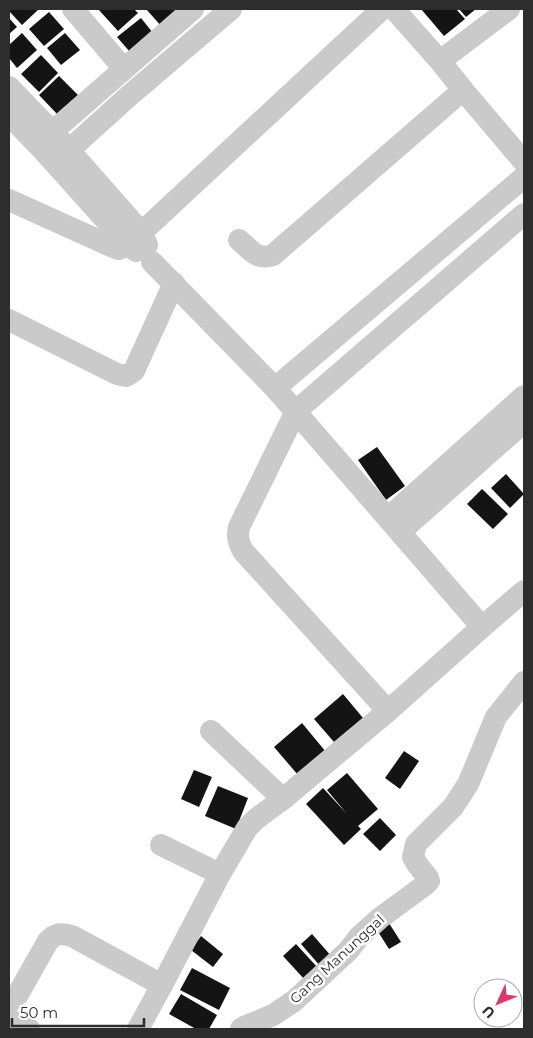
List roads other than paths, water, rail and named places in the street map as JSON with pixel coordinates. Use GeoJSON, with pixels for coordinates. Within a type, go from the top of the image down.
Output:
{"type":"FeatureCollection","features":[{"type":"Feature","properties":{"kind":"street"},"geometry":{"type":"LineString","coordinates":[[74,9],[124,69]]}},
{"type":"Feature","properties":{"kind":"street"},"geometry":{"type":"LineString","coordinates":[[52,132],[193,9]]}},
{"type":"Feature","properties":{"kind":"street"},"geometry":{"type":"LineString","coordinates":[[69,150],[231,9]]}},
{"type":"Feature","properties":{"kind":"street"},"geometry":{"type":"LineString","coordinates":[[9,200],[120,249],[135,239],[382,9]]}},
{"type":"Feature","properties":{"kind":"street"},"geometry":{"type":"LineString","coordinates":[[394,9],[524,162]]}},
{"type":"Feature","properties":{"kind":"street"},"geometry":{"type":"LineString","coordinates":[[440,61],[509,9]]}},
{"type":"Feature","properties":{"kind":"street"},"geometry":{"type":"LineString","coordinates":[[9,87],[69,150],[152,262],[296,411],[482,627]]}},
{"type":"Feature","properties":{"kind":"street"},"geometry":{"type":"LineString","coordinates":[[239,240],[261,257],[273,255],[463,90]]}},
{"type":"Feature","properties":{"kind":"street"},"geometry":{"type":"LineString","coordinates":[[9,115],[55,163],[135,239]]}},
{"type":"Feature","properties":{"kind":"street"},"geometry":{"type":"LineString","coordinates":[[275,388],[524,177]]}},
{"type":"Feature","properties":{"kind":"street"},"geometry":{"type":"LineString","coordinates":[[388,711],[243,551],[237,535],[239,527],[296,411],[524,214]]}},
{"type":"Feature","properties":{"kind":"street"},"geometry":{"type":"LineString","coordinates":[[9,320],[117,374],[126,376],[134,371],[174,283]]}},
{"type":"Feature","properties":{"kind":"street"},"geometry":{"type":"LineString","coordinates":[[394,525],[524,396]]}},
{"type":"Feature","properties":{"kind":"street"},"geometry":{"type":"LineString","coordinates":[[394,525],[524,422]]}},
{"type":"Feature","properties":{"kind":"street"},"geometry":{"type":"LineString","coordinates":[[138,1029],[220,874],[247,828],[388,711],[524,591]]}},
{"type":"Feature","properties":{"kind":"street","name":"Gang Manunggal"},"geometry":{"type":"LineString","coordinates":[[241,1029],[273,1015],[294,1001],[348,951],[359,937],[380,918],[429,881],[413,857],[416,844],[452,806],[468,784],[496,717],[524,682]]}},
{"type":"Feature","properties":{"kind":"street"},"geometry":{"type":"LineString","coordinates":[[211,731],[283,799]]}},
{"type":"Feature","properties":{"kind":"street"},"geometry":{"type":"LineString","coordinates":[[161,845],[220,874]]}},
{"type":"Feature","properties":{"kind":"street"},"geometry":{"type":"LineString","coordinates":[[9,1010],[48,941],[58,933],[72,936],[162,985]]}},
{"type":"Feature","properties":{"kind":"street"},"geometry":{"type":"LineString","coordinates":[[9,1017],[29,1029]]}}]}
